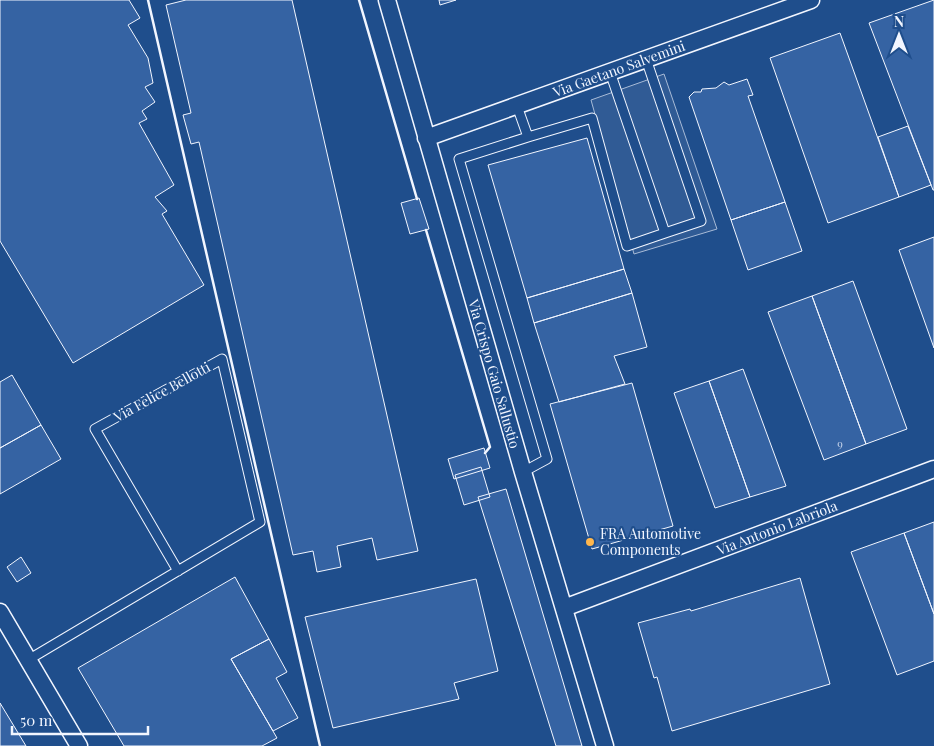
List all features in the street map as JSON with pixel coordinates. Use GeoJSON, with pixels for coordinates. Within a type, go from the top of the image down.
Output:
{"type":"FeatureCollection","features":[{"type":"Feature","properties":{"kind":"street","name":"Via Crispo Gaio Sallustio"},"geometry":{"type":"LineString","coordinates":[[387,0],[523,472],[605,746]]}},
{"type":"Feature","properties":{"kind":"street","name":"Via Gaetano Salvemini"},"geometry":{"type":"LineString","coordinates":[[426,138],[812,0]]}},
{"type":"Feature","properties":{"kind":"street","name":"Via Antonio Labriola"},"geometry":{"type":"LineString","coordinates":[[564,608],[934,469]]}},
{"type":"Feature","properties":{"kind":"street"},"geometry":{"type":"LineString","coordinates":[[0,612],[79,746]]}},
{"type":"Feature","properties":{"kind":"lane"},"geometry":{"type":"LineString","coordinates":[[523,472],[547,459],[459,159],[592,118],[627,246],[701,221],[646,60]]}},
{"type":"Feature","properties":{"kind":"lane"},"geometry":{"type":"LineString","coordinates":[[610,72],[665,233]]}},
{"type":"Feature","properties":{"kind":"lane"},"geometry":{"type":"LineString","coordinates":[[517,106],[528,137]]}},
{"type":"Feature","properties":{"kind":"lane","name":"Via Felice Bellotti"},"geometry":{"type":"LineString","coordinates":[[28,660],[178,571],[260,522],[222,359],[95,429],[178,571]]}},
{"type":"Feature","properties":{"kind":"shaded area"},"geometry":{"type":"Polygon","coordinates":[[[664,74],[717,229],[634,254],[591,100],[664,74]]]}},
{"type":"Feature","properties":{"kind":"building"},"geometry":{"type":"Polygon","coordinates":[[[0,0],[129,0],[140,18],[128,25],[148,58],[153,83],[145,87],[155,102],[142,111],[147,119],[139,123],[174,185],[155,197],[167,211],[162,214],[204,285],[73,363],[0,241],[0,0]]]}},
{"type":"Feature","properties":{"kind":"building"},"geometry":{"type":"Polygon","coordinates":[[[186,0],[292,0],[418,551],[377,560],[372,538],[337,546],[341,567],[317,572],[313,551],[293,555],[199,142],[191,144],[183,115],[191,113],[166,5],[186,0]]]}},
{"type":"Feature","properties":{"kind":"building"},"geometry":{"type":"Polygon","coordinates":[[[439,0],[456,0],[440,5],[439,0]]]}},
{"type":"Feature","properties":{"kind":"building"},"geometry":{"type":"Polygon","coordinates":[[[934,0],[934,190],[933,190],[869,23],[934,0]]]}},
{"type":"Feature","properties":{"kind":"building"},"geometry":{"type":"Polygon","coordinates":[[[840,33],[899,197],[828,223],[770,58],[840,33]]]}},
{"type":"Feature","properties":{"kind":"building"},"geometry":{"type":"Polygon","coordinates":[[[747,79],[753,95],[748,96],[785,202],[731,220],[689,97],[694,92],[701,92],[702,89],[716,88],[724,82],[729,85],[747,79]]]}},
{"type":"Feature","properties":{"kind":"building"},"geometry":{"type":"Polygon","coordinates":[[[908,126],[931,185],[899,197],[878,137],[908,126]]]}},
{"type":"Feature","properties":{"kind":"building"},"geometry":{"type":"Polygon","coordinates":[[[587,138],[624,269],[527,298],[488,165],[587,138]]]}},
{"type":"Feature","properties":{"kind":"building"},"geometry":{"type":"Polygon","coordinates":[[[419,198],[429,229],[410,234],[401,203],[419,198]]]}},
{"type":"Feature","properties":{"kind":"building"},"geometry":{"type":"Polygon","coordinates":[[[785,202],[802,251],[748,270],[731,220],[785,202]]]}},
{"type":"Feature","properties":{"kind":"building"},"geometry":{"type":"Polygon","coordinates":[[[934,237],[934,348],[899,250],[934,237]]]}},
{"type":"Feature","properties":{"kind":"building"},"geometry":{"type":"Polygon","coordinates":[[[624,269],[632,293],[534,323],[527,298],[624,269]]]}},
{"type":"Feature","properties":{"kind":"building"},"geometry":{"type":"Polygon","coordinates":[[[853,281],[907,429],[866,444],[812,296],[853,281]]]}},
{"type":"Feature","properties":{"kind":"building"},"geometry":{"type":"Polygon","coordinates":[[[632,293],[647,347],[614,356],[625,384],[559,402],[534,323],[632,293]]]}},
{"type":"Feature","properties":{"kind":"building"},"geometry":{"type":"Polygon","coordinates":[[[812,296],[866,444],[824,460],[768,312],[812,296]]]}},
{"type":"Feature","properties":{"kind":"building"},"geometry":{"type":"Polygon","coordinates":[[[743,369],[786,486],[750,497],[709,381],[743,369]]]}},
{"type":"Feature","properties":{"kind":"building"},"geometry":{"type":"Polygon","coordinates":[[[12,375],[41,425],[0,448],[0,382],[12,375]]]}},
{"type":"Feature","properties":{"kind":"building"},"geometry":{"type":"Polygon","coordinates":[[[709,381],[750,497],[715,508],[674,393],[709,381]]]}},
{"type":"Feature","properties":{"kind":"building"},"geometry":{"type":"Polygon","coordinates":[[[632,383],[673,526],[592,549],[550,404],[632,383]]]}},
{"type":"Feature","properties":{"kind":"building"},"geometry":{"type":"Polygon","coordinates":[[[41,425],[61,459],[0,494],[0,448],[41,425]]]}},
{"type":"Feature","properties":{"kind":"building"},"geometry":{"type":"Polygon","coordinates":[[[484,448],[490,468],[454,479],[448,459],[484,448]]]}},
{"type":"Feature","properties":{"kind":"building"},"geometry":{"type":"Polygon","coordinates":[[[481,467],[490,497],[464,505],[455,475],[481,467]]]}},
{"type":"Feature","properties":{"kind":"building"},"geometry":{"type":"Polygon","coordinates":[[[506,489],[582,746],[556,746],[478,497],[506,489]]]}},
{"type":"Feature","properties":{"kind":"building"},"geometry":{"type":"Polygon","coordinates":[[[934,522],[934,614],[904,533],[934,522]]]}},
{"type":"Feature","properties":{"kind":"building"},"geometry":{"type":"Polygon","coordinates":[[[904,533],[934,614],[934,661],[897,675],[851,552],[904,533]]]}},
{"type":"Feature","properties":{"kind":"building"},"geometry":{"type":"Polygon","coordinates":[[[21,557],[31,573],[17,582],[7,567],[21,557]]]}},
{"type":"Feature","properties":{"kind":"building"},"geometry":{"type":"Polygon","coordinates":[[[235,577],[269,639],[231,659],[277,738],[262,746],[124,746],[78,668],[235,577]]]}},
{"type":"Feature","properties":{"kind":"building"},"geometry":{"type":"Polygon","coordinates":[[[800,578],[830,684],[672,731],[657,677],[654,678],[638,623],[690,609],[691,611],[800,578]]]}},
{"type":"Feature","properties":{"kind":"building"},"geometry":{"type":"Polygon","coordinates":[[[476,579],[498,671],[454,683],[459,699],[333,728],[305,617],[476,579]]]}},
{"type":"Feature","properties":{"kind":"building"},"geometry":{"type":"Polygon","coordinates":[[[269,639],[287,672],[276,678],[298,718],[273,731],[231,659],[269,639]]]}},
{"type":"Feature","properties":{"kind":"building"},"geometry":{"type":"Polygon","coordinates":[[[0,703],[26,746],[0,746],[0,703]]]}},
{"type":"Feature","properties":{"kind":"wall"},"geometry":{"type":"LineString","coordinates":[[148,0],[320,746]]}},
{"type":"Feature","properties":{"kind":"wall"},"geometry":{"type":"LineString","coordinates":[[359,0],[417,199]]}},
{"type":"Feature","properties":{"kind":"wall"},"geometry":{"type":"LineString","coordinates":[[426,230],[490,447],[485,453]]}},
{"type":"Feature","properties":{"kind":"place","name":"FRA Automotive Components"},"geometry":{"type":"Point","coordinates":[590,542]}}]}
